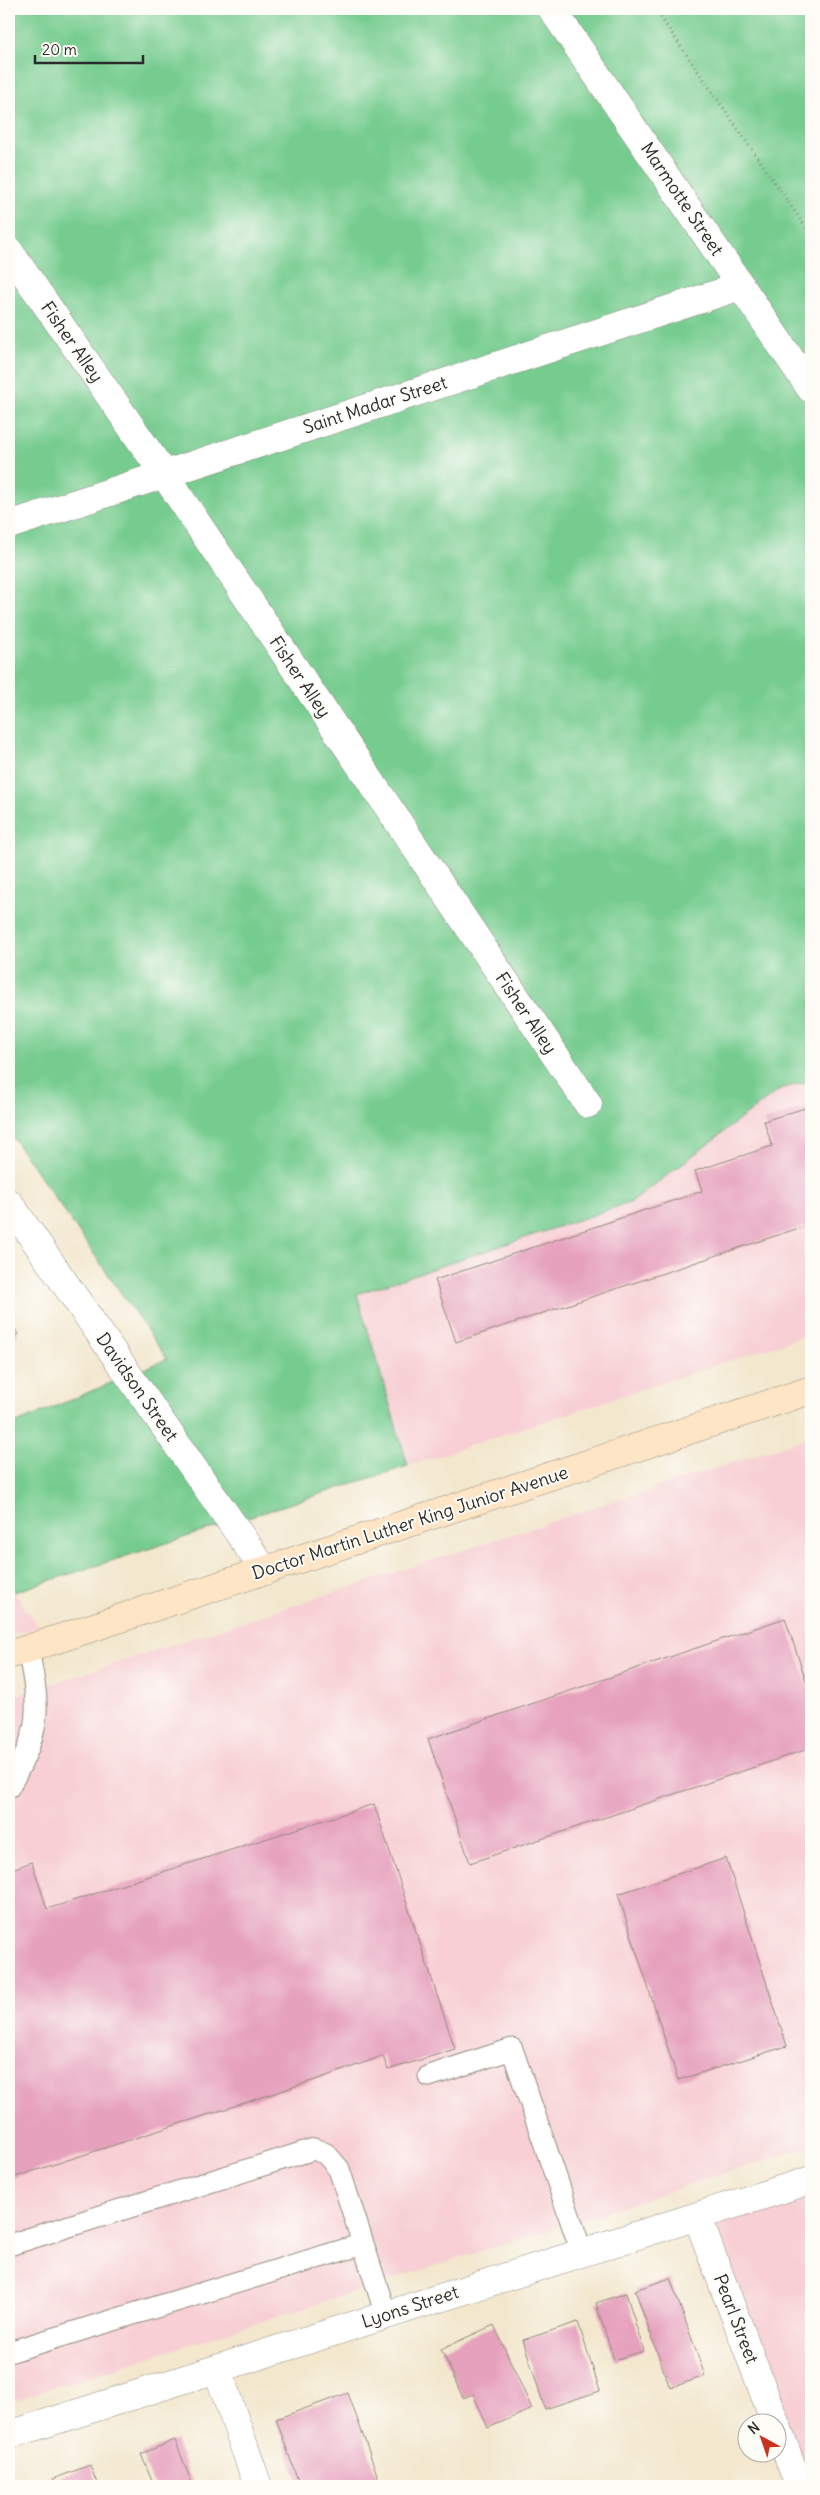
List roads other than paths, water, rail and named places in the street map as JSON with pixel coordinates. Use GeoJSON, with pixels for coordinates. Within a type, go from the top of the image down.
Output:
{"type":"FeatureCollection","features":[{"type":"Feature","properties":{"kind":"main road","name":"Doctor Martin Luther King Junior Avenue"},"geometry":{"type":"LineString","coordinates":[[19,1652],[811,1390]]}},
{"type":"Feature","properties":{"kind":"street","name":"Marmotte Street"},"geometry":{"type":"LineString","coordinates":[[552,9],[811,389]]}},
{"type":"Feature","properties":{"kind":"street","name":"Fisher Alley"},"geometry":{"type":"LineString","coordinates":[[9,251],[164,474],[588,1104]]}},
{"type":"Feature","properties":{"kind":"street","name":"Saint Madar Street"},"geometry":{"type":"LineString","coordinates":[[9,525],[741,286]]}},
{"type":"Feature","properties":{"kind":"street","name":"Davidson Street"},"geometry":{"type":"LineString","coordinates":[[9,1203],[265,1570]]}},
{"type":"Feature","properties":{"kind":"street","name":"Lyons Street"},"geometry":{"type":"LineString","coordinates":[[9,2435],[811,2180]]}},
{"type":"Feature","properties":{"kind":"street","name":"Pearl Street"},"geometry":{"type":"LineString","coordinates":[[697,2216],[771,2412]]}},
{"type":"Feature","properties":{"kind":"street"},"geometry":{"type":"LineString","coordinates":[[217,2369],[258,2486]]}},
{"type":"Feature","properties":{"kind":"street"},"geometry":{"type":"LineString","coordinates":[[788,2457],[799,2486]]}},
{"type":"Feature","properties":{"kind":"lane"},"geometry":{"type":"LineString","coordinates":[[9,1787],[22,1764],[32,1736],[36,1704],[19,1652]]}},
{"type":"Feature","properties":{"kind":"lane"},"geometry":{"type":"LineString","coordinates":[[429,2076],[512,2049],[582,2252]]}},
{"type":"Feature","properties":{"kind":"lane"},"geometry":{"type":"LineString","coordinates":[[9,2245],[314,2149],[326,2154],[340,2169],[386,2315]]}},
{"type":"Feature","properties":{"kind":"lane"},"geometry":{"type":"LineString","coordinates":[[9,2352],[363,2244]]}}]}
